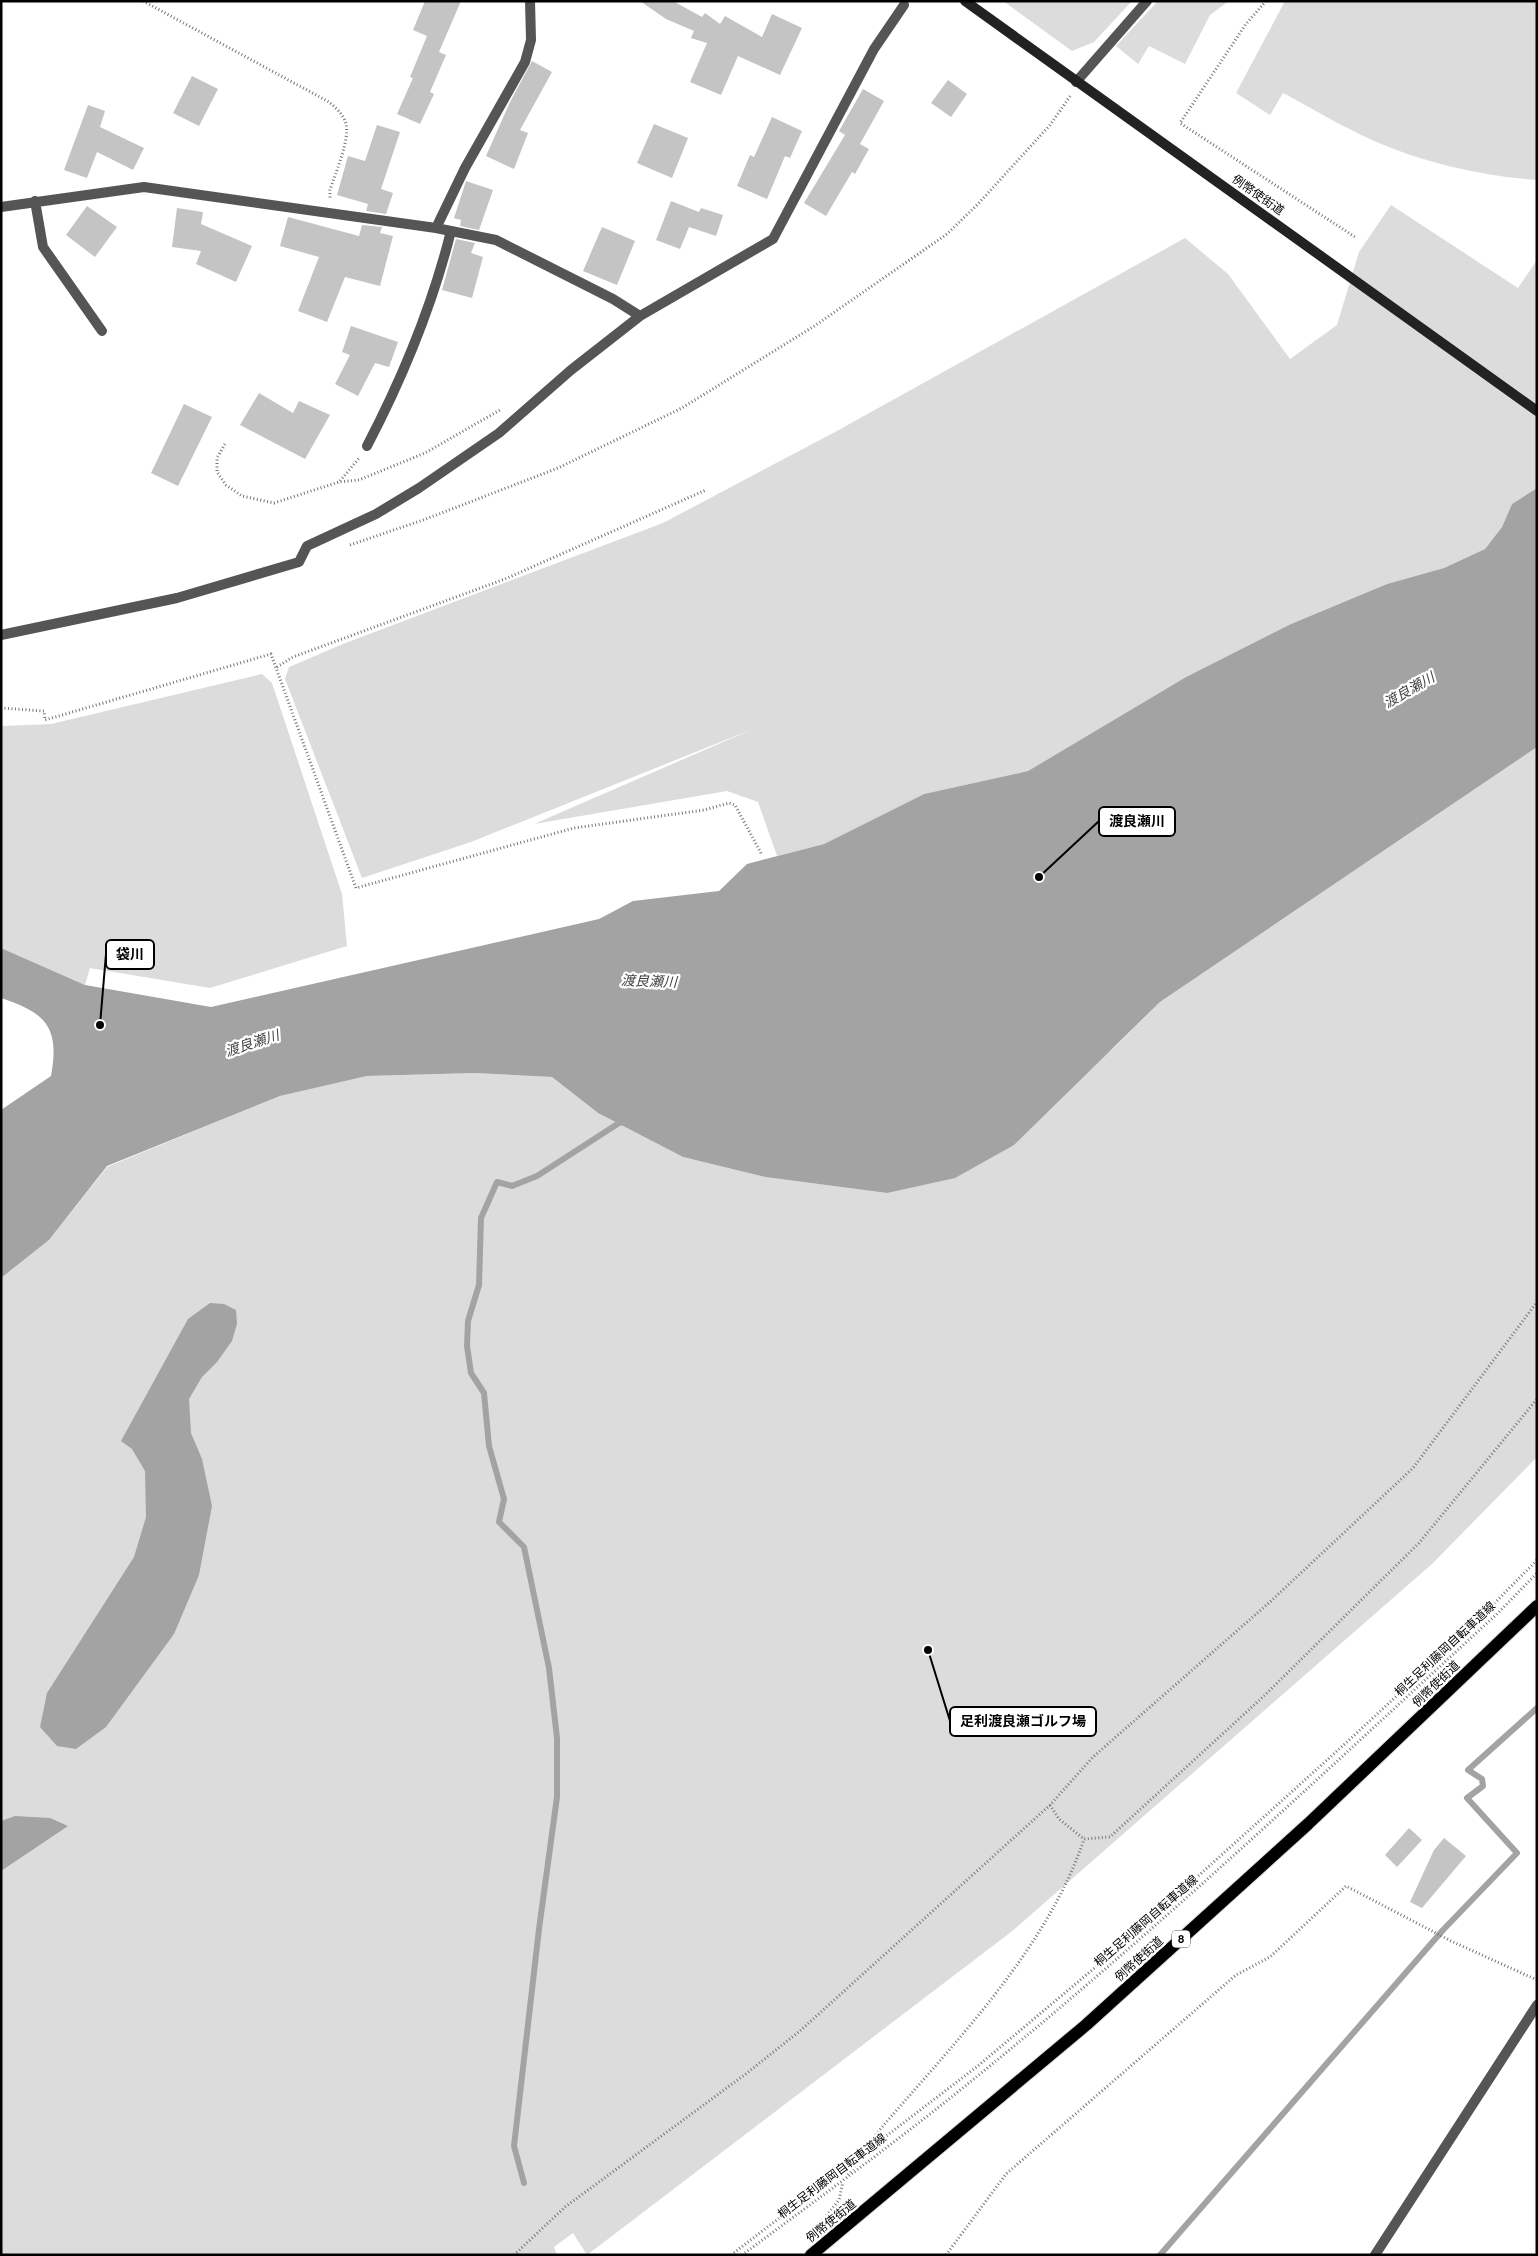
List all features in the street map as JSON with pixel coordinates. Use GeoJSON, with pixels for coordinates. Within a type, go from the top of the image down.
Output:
{"type":"FeatureCollection","features":[{"type":"Feature","properties":{"kind":"main road","name":"例幣使街道"},"geometry":{"type":"LineString","coordinates":[[965,1],[1086,90],[1537,411]]}},
{"type":"Feature","properties":{"kind":"main road","name":"例幣使街道"},"geometry":{"type":"LineString","coordinates":[[811,2255],[1086,2025],[1315,1817],[1537,1606]]}},
{"type":"Feature","properties":{"kind":"street"},"geometry":{"type":"LineString","coordinates":[[436,228],[465,168],[525,62],[531,40],[530,1]]}},
{"type":"Feature","properties":{"kind":"street"},"geometry":{"type":"LineString","coordinates":[[1076,82],[1147,1]]}},
{"type":"Feature","properties":{"kind":"street"},"geometry":{"type":"LineString","coordinates":[[1,635],[177,598],[299,562],[307,546],[376,514],[419,488],[499,433],[571,370],[640,316],[773,239],[874,49],[904,6]]}},
{"type":"Feature","properties":{"kind":"street"},"geometry":{"type":"LineString","coordinates":[[1,207],[144,187],[436,228],[496,240],[613,299],[640,316]]}},
{"type":"Feature","properties":{"kind":"street"},"geometry":{"type":"LineString","coordinates":[[35,201],[43,247],[102,331]]}},
{"type":"Feature","properties":{"kind":"street"},"geometry":{"type":"LineString","coordinates":[[367,446],[395,392],[420,332],[451,231]]}},
{"type":"Feature","properties":{"kind":"street"},"geometry":{"type":"LineString","coordinates":[[1375,2255],[1537,2005]]}},
{"type":"Feature","properties":{"kind":"path"},"geometry":{"type":"LineString","coordinates":[[143,1],[330,102],[341,114],[346,124],[347,136],[330,190],[329,214]]}},
{"type":"Feature","properties":{"kind":"path"},"geometry":{"type":"LineString","coordinates":[[1266,1],[1246,24],[1180,123],[1355,237]]}},
{"type":"Feature","properties":{"kind":"path"},"geometry":{"type":"LineString","coordinates":[[345,547],[426,519],[558,468],[682,408],[808,330],[947,234],[978,204],[1038,138],[1070,98]]}},
{"type":"Feature","properties":{"kind":"path"},"geometry":{"type":"LineString","coordinates":[[322,488],[339,482],[352,469],[367,446]]}},
{"type":"Feature","properties":{"kind":"path"},"geometry":{"type":"LineString","coordinates":[[277,667],[293,657],[504,579],[706,490]]}},
{"type":"Feature","properties":{"kind":"path"},"geometry":{"type":"LineString","coordinates":[[1,708],[44,711],[45,720],[272,654],[356,888],[574,828],[704,810],[729,802],[735,804],[762,854]]}},
{"type":"Feature","properties":{"kind":"path"},"geometry":{"type":"LineString","coordinates":[[514,2255],[565,2207],[747,2073],[801,2030],[1050,1805],[1093,1757],[1271,1601],[1413,1468],[1537,1302]]}},
{"type":"Feature","properties":{"kind":"path"},"geometry":{"type":"LineString","coordinates":[[1050,1805],[1059,1819],[1084,1839],[1110,1837],[1265,1695],[1419,1543],[1537,1399]]}},
{"type":"Feature","properties":{"kind":"path"},"geometry":{"type":"LineString","coordinates":[[731,2255],[864,2155],[978,2065],[1157,1913],[1361,1729],[1474,1624],[1537,1560]]}},
{"type":"Feature","properties":{"kind":"path","name":"桐生足利藤岡自転車道線"},"geometry":{"type":"LineString","coordinates":[[742,2255],[980,2074],[1180,1904],[1498,1613],[1537,1572]]}},
{"type":"Feature","properties":{"kind":"path"},"geometry":{"type":"LineString","coordinates":[[817,2228],[839,2200],[843,2180],[864,2155],[877,2133],[985,2006],[1023,1955],[1075,1865],[1084,1839]]}},
{"type":"Feature","properties":{"kind":"path"},"geometry":{"type":"LineString","coordinates":[[946,2255],[1006,2174],[1236,1975],[1270,1957],[1346,1886],[1452,1940],[1537,1980]]}},
{"type":"Feature","properties":{"kind":"shaded area"},"geometry":{"type":"Polygon","coordinates":[[[1003,1],[1132,1],[1094,42],[1072,51],[1003,1]]]}},
{"type":"Feature","properties":{"kind":"shaded area"},"geometry":{"type":"Polygon","coordinates":[[[1158,1],[1229,1],[1210,15],[1185,64],[1149,46],[1138,64],[1116,46],[1158,1]]]}},
{"type":"Feature","properties":{"kind":"shaded area"},"geometry":{"type":"Polygon","coordinates":[[[1285,1],[1537,1],[1537,180],[1474,172],[1413,156],[1362,136],[1283,93],[1270,115],[1236,93],[1285,1]]]}},
{"type":"Feature","properties":{"kind":"shaded area"},"geometry":{"type":"Polygon","coordinates":[[[1391,205],[1518,288],[1537,260],[1537,488],[1512,504],[1502,527],[1485,549],[1444,568],[1387,584],[1291,624],[1186,677],[1028,771],[924,794],[824,844],[777,856],[758,802],[727,791],[534,824],[753,729],[471,842],[362,878],[285,679],[289,667],[343,644],[663,523],[835,432],[1185,238],[1228,274],[1290,359],[1337,325],[1359,252],[1391,205]]]}},
{"type":"Feature","properties":{"kind":"shaded area"},"geometry":{"type":"Polygon","coordinates":[[[262,674],[272,683],[342,894],[347,946],[210,988],[90,968],[85,985],[1,948],[1,726],[51,724],[262,674]]]}},
{"type":"Feature","properties":{"kind":"shaded area"},"geometry":{"type":"Polygon","coordinates":[[[1537,747],[1537,1457],[1432,1564],[1011,1932],[587,2255],[573,2233],[554,2247],[557,2255],[1,2255],[1,1278],[49,1240],[107,1167],[280,1096],[367,1076],[474,1073],[552,1077],[598,1113],[683,1157],[765,1177],[887,1193],[1113,1049],[1160,1002],[1537,747]]]}},
{"type":"Feature","properties":{"kind":"water","name":"渡良瀬川"},"geometry":{"type":"Polygon","coordinates":[[[1537,488],[1537,747],[1160,1002],[1014,1145],[955,1178],[887,1193],[765,1177],[683,1157],[598,1113],[552,1077],[474,1073],[367,1076],[280,1096],[107,1166],[49,1240],[1,1278],[1,1110],[51,1076],[53,1045],[51,1034],[39,1016],[1,998],[1,948],[85,985],[211,1007],[599,919],[633,901],[719,891],[747,864],[824,844],[924,794],[1028,771],[1186,677],[1291,624],[1387,584],[1444,568],[1485,549],[1502,527],[1512,504],[1537,488]]]}},
{"type":"Feature","properties":{"kind":"water"},"geometry":{"type":"Polygon","coordinates":[[[210,1303],[224,1304],[236,1310],[237,1324],[232,1341],[217,1362],[202,1377],[189,1399],[191,1433],[202,1459],[212,1506],[199,1575],[174,1634],[106,1727],[76,1749],[57,1746],[40,1727],[47,1693],[134,1557],[146,1517],[145,1471],[132,1449],[121,1441],[188,1319],[210,1303]]]}},
{"type":"Feature","properties":{"kind":"water"},"geometry":{"type":"Polygon","coordinates":[[[15,1816],[50,1818],[68,1826],[1,1871],[1,1821],[15,1816]]]}},
{"type":"Feature","properties":{"kind":"building"},"geometry":{"type":"Polygon","coordinates":[[[425,1],[461,1],[439,52],[446,55],[430,92],[434,94],[420,124],[397,114],[413,78],[410,77],[427,36],[413,30],[425,1]]]}},
{"type":"Feature","properties":{"kind":"building"},"geometry":{"type":"Polygon","coordinates":[[[640,1],[673,1],[702,17],[705,13],[720,24],[725,16],[762,37],[772,14],[802,28],[780,75],[738,56],[721,95],[690,82],[707,43],[691,38],[694,31],[666,19],[640,1]]]}},
{"type":"Feature","properties":{"kind":"building"},"geometry":{"type":"Polygon","coordinates":[[[532,61],[552,72],[520,130],[528,133],[514,169],[486,156],[510,102],[532,61]]]}},
{"type":"Feature","properties":{"kind":"building"},"geometry":{"type":"Polygon","coordinates":[[[192,76],[218,89],[199,126],[173,113],[192,76]]]}},
{"type":"Feature","properties":{"kind":"building"},"geometry":{"type":"Polygon","coordinates":[[[948,80],[967,94],[951,117],[931,103],[948,80]]]}},
{"type":"Feature","properties":{"kind":"building"},"geometry":{"type":"Polygon","coordinates":[[[863,89],[884,101],[860,144],[869,149],[855,174],[852,172],[826,216],[804,203],[845,135],[839,131],[863,89]]]}},
{"type":"Feature","properties":{"kind":"building"},"geometry":{"type":"Polygon","coordinates":[[[88,105],[105,111],[100,127],[144,148],[133,170],[97,152],[87,178],[64,170],[88,105]]]}},
{"type":"Feature","properties":{"kind":"building"},"geometry":{"type":"Polygon","coordinates":[[[772,117],[802,131],[790,158],[785,156],[767,199],[737,186],[750,155],[754,157],[772,117]]]}},
{"type":"Feature","properties":{"kind":"building"},"geometry":{"type":"Polygon","coordinates":[[[654,124],[688,138],[672,178],[637,163],[654,124]]]}},
{"type":"Feature","properties":{"kind":"building"},"geometry":{"type":"Polygon","coordinates":[[[377,125],[400,132],[381,189],[393,193],[386,214],[366,211],[368,204],[337,195],[348,156],[365,161],[377,125]]]}},
{"type":"Feature","properties":{"kind":"building"},"geometry":{"type":"Polygon","coordinates":[[[466,181],[493,190],[479,230],[460,226],[461,220],[454,218],[466,181]]]}},
{"type":"Feature","properties":{"kind":"building"},"geometry":{"type":"Polygon","coordinates":[[[671,201],[699,212],[701,208],[723,215],[716,236],[689,227],[680,249],[656,240],[671,201]]]}},
{"type":"Feature","properties":{"kind":"building"},"geometry":{"type":"Polygon","coordinates":[[[87,206],[117,227],[95,257],[66,235],[87,206]]]}},
{"type":"Feature","properties":{"kind":"building"},"geometry":{"type":"Polygon","coordinates":[[[177,208],[203,212],[201,224],[252,246],[236,282],[196,264],[201,251],[172,247],[177,208]]]}},
{"type":"Feature","properties":{"kind":"building"},"geometry":{"type":"Polygon","coordinates":[[[288,217],[359,236],[362,225],[382,227],[380,233],[393,236],[380,286],[345,277],[327,322],[298,311],[319,257],[280,246],[288,217]]]}},
{"type":"Feature","properties":{"kind":"building"},"geometry":{"type":"Polygon","coordinates":[[[602,227],[635,241],[617,285],[583,271],[602,227]]]}},
{"type":"Feature","properties":{"kind":"building"},"geometry":{"type":"Polygon","coordinates":[[[456,239],[475,243],[471,253],[483,257],[472,298],[442,290],[456,239]]]}},
{"type":"Feature","properties":{"kind":"building"},"geometry":{"type":"Polygon","coordinates":[[[351,326],[398,342],[389,367],[375,363],[358,396],[335,384],[350,355],[342,352],[351,326]]]}},
{"type":"Feature","properties":{"kind":"building"},"geometry":{"type":"Polygon","coordinates":[[[259,393],[293,413],[299,401],[330,415],[305,459],[240,425],[259,393]]]}},
{"type":"Feature","properties":{"kind":"building"},"geometry":{"type":"Polygon","coordinates":[[[184,404],[212,417],[178,486],[151,473],[184,404]]]}},
{"type":"Feature","properties":{"kind":"building"},"geometry":{"type":"Polygon","coordinates":[[[1409,1828],[1422,1840],[1397,1867],[1385,1855],[1409,1828]]]}},
{"type":"Feature","properties":{"kind":"building"},"geometry":{"type":"Polygon","coordinates":[[[1444,1838],[1466,1856],[1422,1908],[1410,1902],[1434,1850],[1444,1838]]]}},
{"type":"Feature","properties":{"kind":"waterway"},"geometry":{"type":"LineString","coordinates":[[524,2183],[514,2146],[539,1929],[557,1797],[557,1738],[549,1668],[524,1547],[499,1522],[504,1499],[489,1446],[484,1393],[471,1373],[467,1346],[468,1321],[479,1285],[481,1218],[497,1182],[512,1186],[537,1176],[619,1123],[626,1121]]}},
{"type":"Feature","properties":{"kind":"waterway"},"geometry":{"type":"LineString","coordinates":[[1160,2255],[1443,1930],[1517,1853],[1467,1798],[1483,1786],[1482,1779],[1468,1770],[1537,1708]]}},
{"type":"Feature","properties":{"kind":"place","name":"渡良瀬川"},"geometry":{"type":"Point","coordinates":[1039,877]}},
{"type":"Feature","properties":{"kind":"place","name":"袋川"},"geometry":{"type":"Point","coordinates":[100,1025]}},
{"type":"Feature","properties":{"kind":"place","name":"足利渡良瀬ゴルフ場"},"geometry":{"type":"Point","coordinates":[928,1650]}}]}
